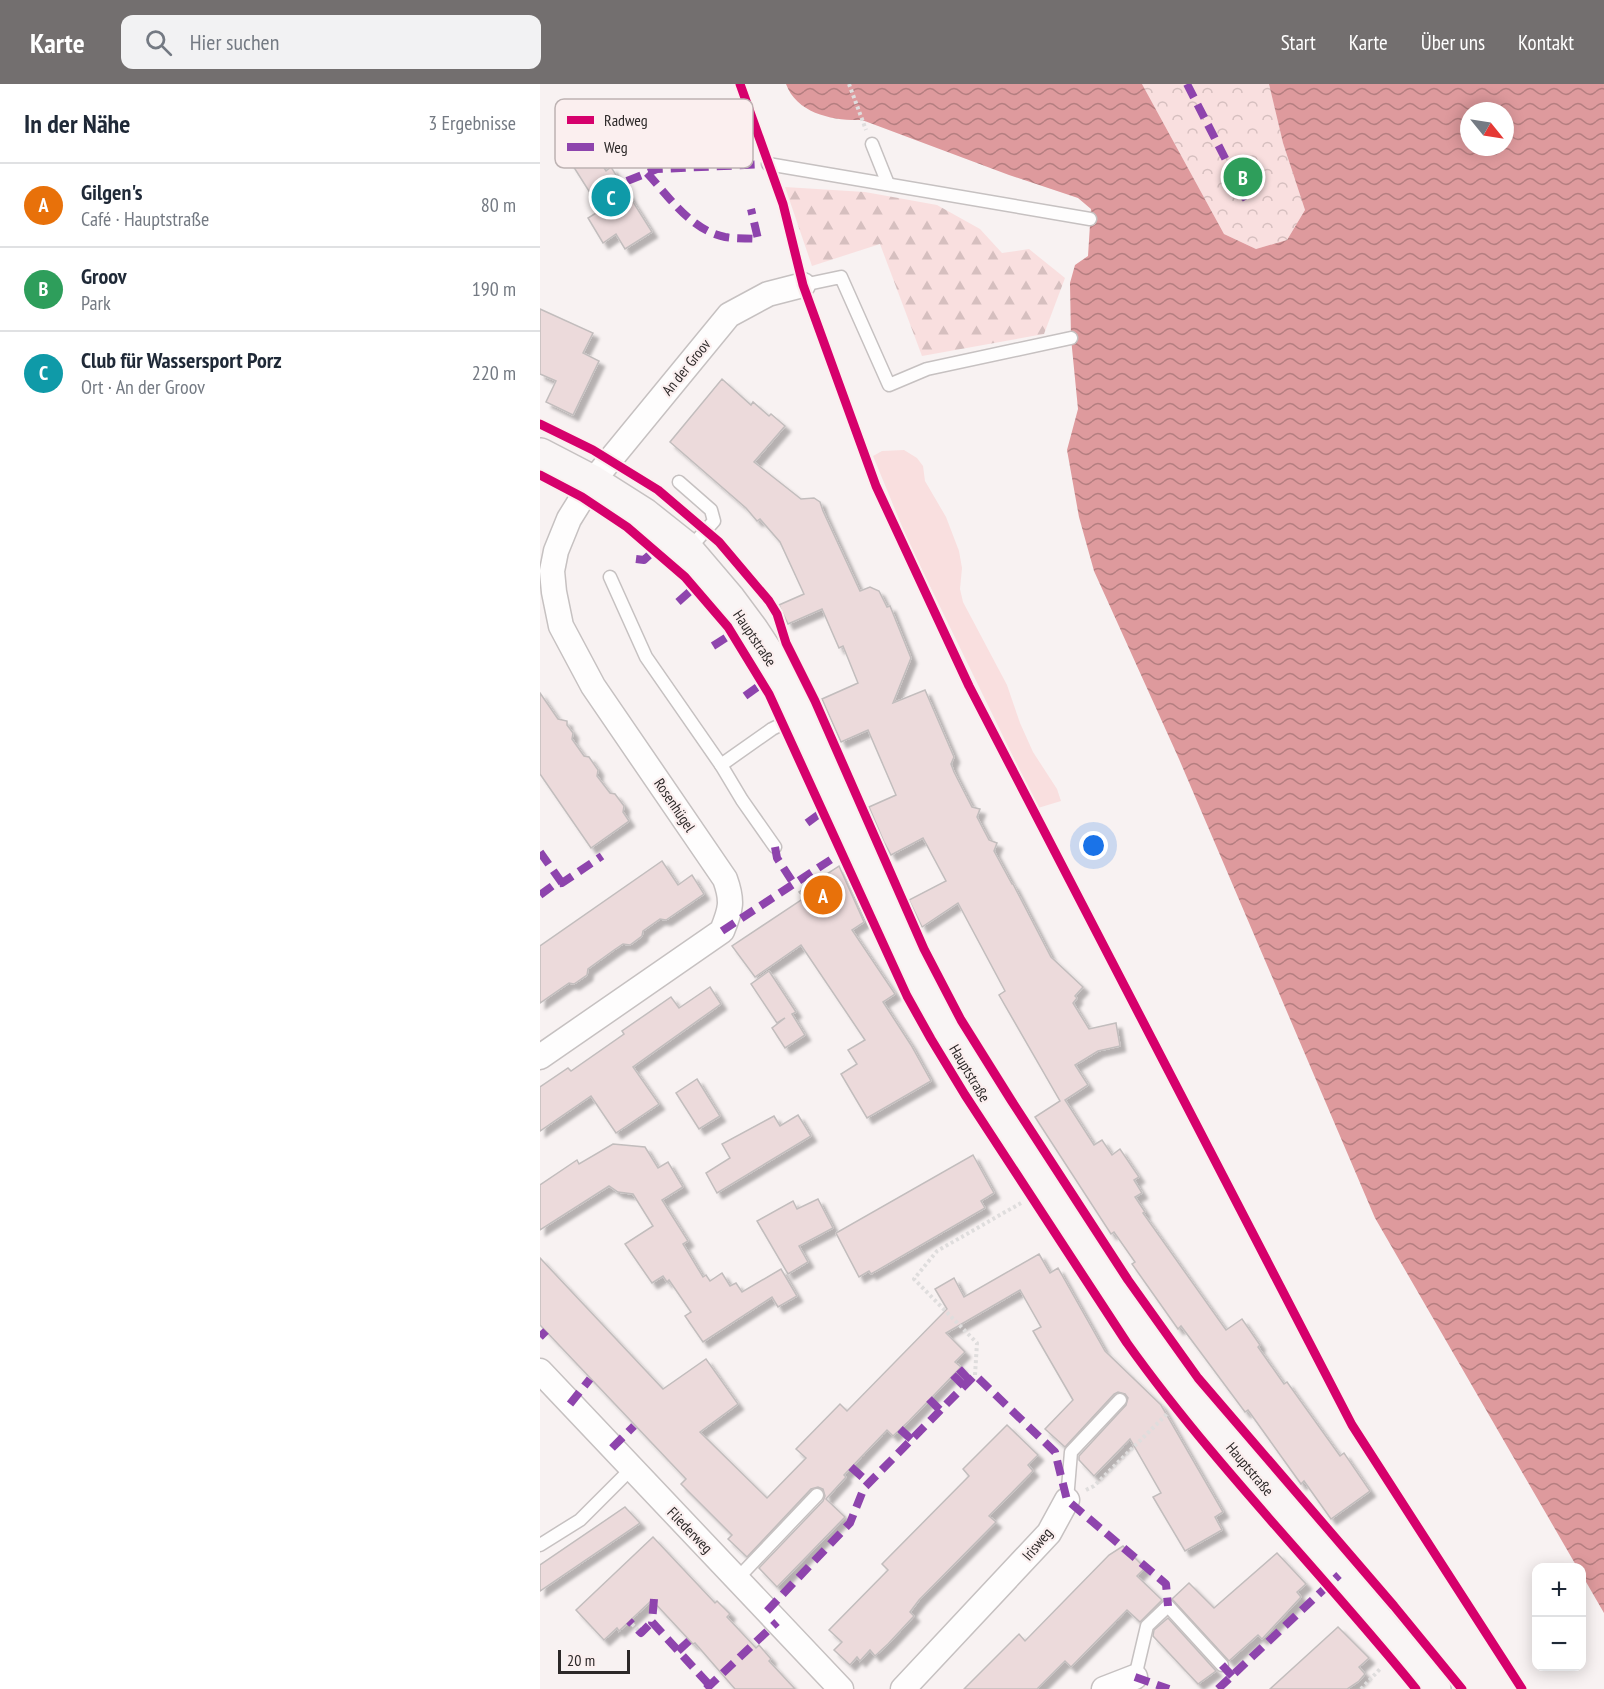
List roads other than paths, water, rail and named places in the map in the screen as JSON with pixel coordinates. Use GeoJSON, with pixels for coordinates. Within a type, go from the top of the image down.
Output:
{"type":"FeatureCollection","features":[{"type":"Feature","properties":{"kind":"main road","name":"Hauptstraße"},"geometry":{"type":"LineString","coordinates":[[540,455],[592,482],[644,515],[687,550],[752,631],[801,715],[885,911],[939,1020],[978,1089],[1044,1190],[1186,1394],[1434,1689]]}},
{"type":"Feature","properties":{"kind":"street","name":"An der Groov"},"geometry":{"type":"LineString","coordinates":[[592,482],[729,315],[768,294],[803,285]]}},
{"type":"Feature","properties":{"kind":"street","name":"Rosenhügel"},"geometry":{"type":"LineString","coordinates":[[540,1057],[722,931],[731,910],[730,893],[725,879],[593,686],[561,626],[552,571],[556,551],[569,519],[592,482]]}},
{"type":"Feature","properties":{"kind":"street","name":"Fliederweg"},"geometry":{"type":"LineString","coordinates":[[540,1371],[841,1689]]}},
{"type":"Feature","properties":{"kind":"street","name":"Irisweg"},"geometry":{"type":"LineString","coordinates":[[903,1689],[1049,1533],[1067,1500]]}},
{"type":"Feature","properties":{"kind":"street"},"geometry":{"type":"LineString","coordinates":[[1104,1689],[1136,1677]]}},
{"type":"Feature","properties":{"kind":"lane"},"geometry":{"type":"LineString","coordinates":[[872,144],[888,184]]}},
{"type":"Feature","properties":{"kind":"lane"},"geometry":{"type":"LineString","coordinates":[[768,164],[1090,219]]}},
{"type":"Feature","properties":{"kind":"lane"},"geometry":{"type":"LineString","coordinates":[[803,285],[841,277],[889,385],[927,369],[1071,338]]}},
{"type":"Feature","properties":{"kind":"lane"},"geometry":{"type":"LineString","coordinates":[[679,482],[711,510],[714,521],[687,550]]}},
{"type":"Feature","properties":{"kind":"lane"},"geometry":{"type":"LineString","coordinates":[[610,577],[646,657],[775,847]]}},
{"type":"Feature","properties":{"kind":"lane"},"geometry":{"type":"LineString","coordinates":[[721,765],[772,729],[801,715]]}},
{"type":"Feature","properties":{"kind":"lane"},"geometry":{"type":"LineString","coordinates":[[1067,1500],[1071,1452],[1120,1400]]}},
{"type":"Feature","properties":{"kind":"lane"},"geometry":{"type":"LineString","coordinates":[[540,1545],[580,1520],[631,1469]]}},
{"type":"Feature","properties":{"kind":"lane"},"geometry":{"type":"LineString","coordinates":[[737,1580],[817,1495]]}},
{"type":"Feature","properties":{"kind":"lane"},"geometry":{"type":"LineString","coordinates":[[1136,1677],[1147,1626],[1168,1606],[1222,1665]]}},
{"type":"Feature","properties":{"kind":"water"},"geometry":{"type":"Polygon","coordinates":[[[786,84],[1142,84],[1224,234],[1256,249],[1287,240],[1305,210],[1283,143],[1269,84],[1604,84],[1604,1613],[1586,1582],[1586,1563],[1575,1563],[1375,1218],[1179,759],[1094,571],[1079,517],[1067,450],[1078,409],[1071,338],[1070,283],[1075,265],[1088,256],[1091,209],[1078,198],[1009,175],[862,120],[840,119],[818,114],[791,94],[786,84]]]}},
{"type":"Feature","properties":{"kind":"place","name":"Groov"},"geometry":{"type":"Point","coordinates":[1243,177]}},
{"type":"Feature","properties":{"kind":"place","name":"Club für Wassersport Porz"},"geometry":{"type":"Point","coordinates":[611,197]}},
{"type":"Feature","properties":{"kind":"place","name":"Gilgen's"},"geometry":{"type":"Point","coordinates":[823,895]}}]}
